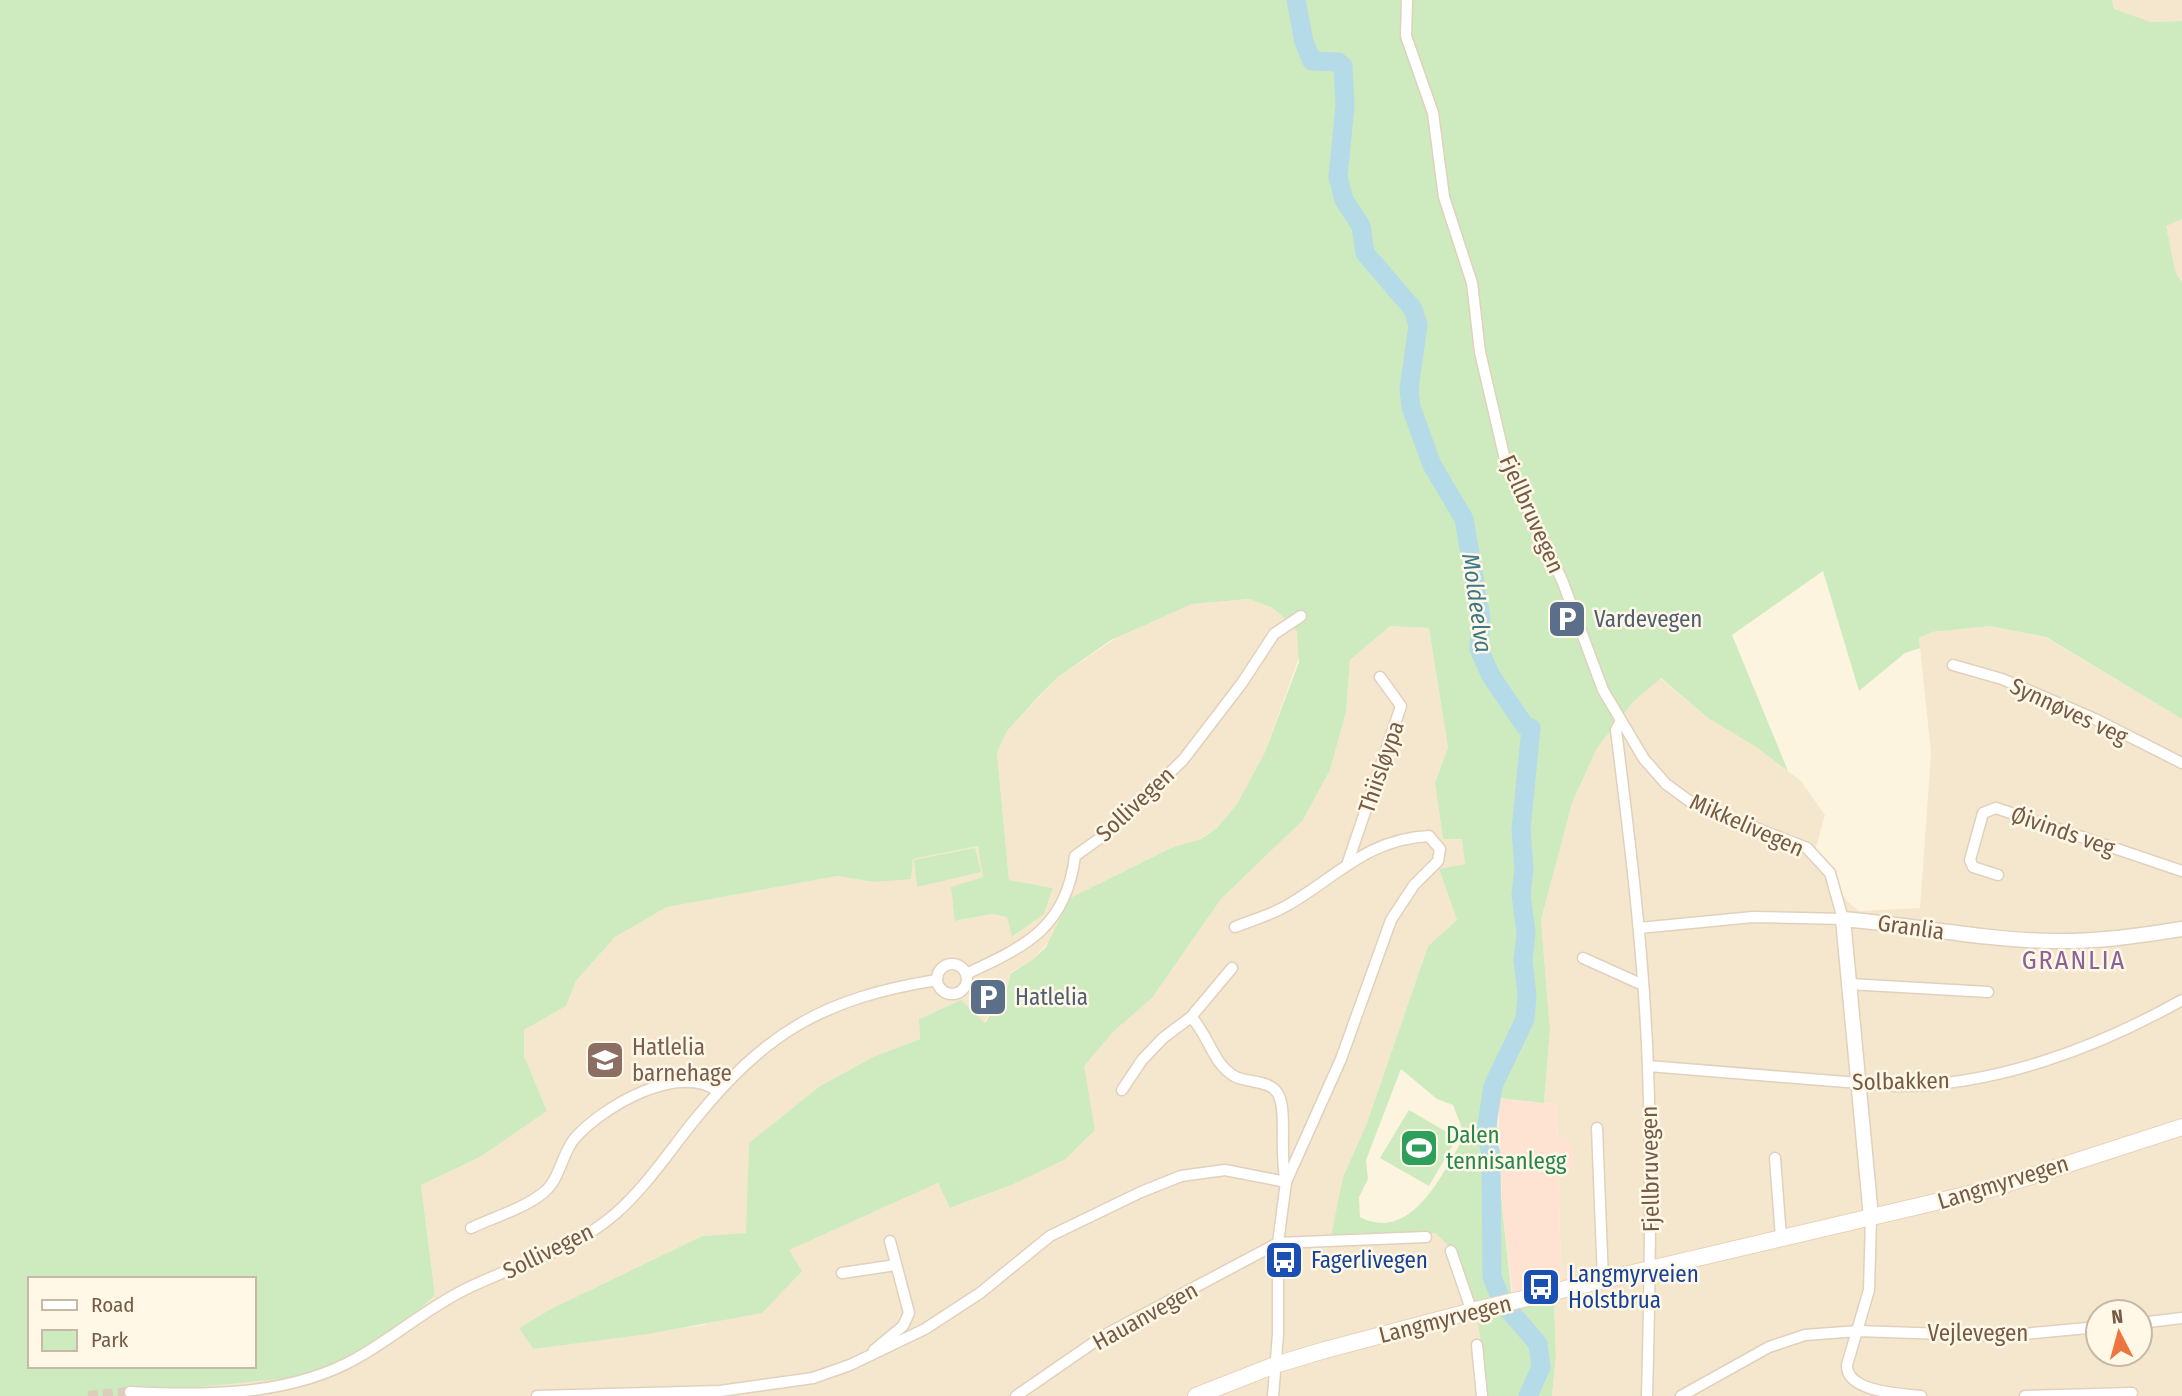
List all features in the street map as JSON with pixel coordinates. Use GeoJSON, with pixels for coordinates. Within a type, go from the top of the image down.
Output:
{"type":"FeatureCollection","features":[{"type":"Feature","properties":{"kind":"main road","name":"Langmyrvegen"},"geometry":{"type":"LineString","coordinates":[[1196,1396],[1275,1365],[1476,1310],[2019,1181],[2107,1149],[2182,1127]]}},
{"type":"Feature","properties":{"kind":"street","name":"Fjellbruvegen"},"geometry":{"type":"LineString","coordinates":[[1407,0],[1406,36],[1433,113],[1444,197],[1472,282],[1480,352],[1506,464],[1562,580],[1603,690],[1621,721],[1616,730],[1639,928],[1648,1066],[1651,1269],[1647,1396]]}},
{"type":"Feature","properties":{"kind":"street","name":"Sollivegen"},"geometry":{"type":"LineString","coordinates":[[966,974],[1009,954],[1051,923],[1072,879],[1075,856],[1103,836],[1183,760],[1242,683],[1274,634],[1301,616]]}},
{"type":"Feature","properties":{"kind":"street","name":"Synnøves veg"},"geometry":{"type":"LineString","coordinates":[[1953,665],[2002,679],[2095,719],[2182,763]]}},
{"type":"Feature","properties":{"kind":"street","name":"Thiisløypa"},"geometry":{"type":"LineString","coordinates":[[1348,862],[1401,706],[1380,677]]}},
{"type":"Feature","properties":{"kind":"street","name":"Mikkelivegen"},"geometry":{"type":"LineString","coordinates":[[1621,721],[1644,759],[1666,784],[1692,803],[1807,848],[1830,873],[1843,919],[1871,1217],[1871,1272],[1858,1331],[1847,1365],[1850,1379],[1866,1386],[1921,1396]]}},
{"type":"Feature","properties":{"kind":"street","name":"Øivinds veg"},"geometry":{"type":"LineString","coordinates":[[1998,875],[1973,867],[1970,860],[1983,813],[1996,808],[2182,871]]}},
{"type":"Feature","properties":{"kind":"street"},"geometry":{"type":"LineString","coordinates":[[1236,927],[1284,908],[1348,862],[1395,842],[1429,836],[1441,855],[1414,885],[1391,920],[1341,1059],[1286,1182],[1278,1242],[1278,1334],[1273,1396]]}},
{"type":"Feature","properties":{"kind":"street","name":"Granlia"},"geometry":{"type":"LineString","coordinates":[[1639,928],[1752,917],[1843,919],[1956,934],[2053,941],[2118,939],[2182,929]]}},
{"type":"Feature","properties":{"kind":"street"},"geometry":{"type":"LineString","coordinates":[[1583,958],[1643,985]]}},
{"type":"Feature","properties":{"kind":"street","name":"Sollivegen"},"geometry":{"type":"LineString","coordinates":[[949,964],[961,967],[966,974],[966,984],[956,993],[943,991],[937,980],[939,971],[949,964]]}},
{"type":"Feature","properties":{"kind":"street"},"geometry":{"type":"LineString","coordinates":[[1122,1090],[1142,1060],[1163,1038],[1191,1017],[1232,968]]}},
{"type":"Feature","properties":{"kind":"street","name":"Sollivegen"},"geometry":{"type":"LineString","coordinates":[[130,1392],[177,1396],[260,1389],[322,1374],[355,1359],[427,1310],[467,1288],[546,1257],[581,1238],[615,1214],[649,1179],[718,1091],[780,1035],[813,1014],[882,989],[937,980]]}},
{"type":"Feature","properties":{"kind":"street"},"geometry":{"type":"LineString","coordinates":[[1849,985],[1988,992]]}},
{"type":"Feature","properties":{"kind":"street","name":"Solbakken"},"geometry":{"type":"LineString","coordinates":[[1648,1066],[1858,1083],[1936,1085],[2003,1071],[2096,1042],[2182,1000]]}},
{"type":"Feature","properties":{"kind":"street"},"geometry":{"type":"LineString","coordinates":[[1191,1017],[1227,1071],[1236,1077],[1270,1086],[1278,1093],[1282,1112],[1280,1156],[1286,1182]]}},
{"type":"Feature","properties":{"kind":"street"},"geometry":{"type":"LineString","coordinates":[[471,1228],[542,1194],[555,1179],[575,1138],[631,1096],[648,1089],[674,1084],[707,1084],[718,1091]]}},
{"type":"Feature","properties":{"kind":"street"},"geometry":{"type":"LineString","coordinates":[[1597,1128],[1603,1280]]}},
{"type":"Feature","properties":{"kind":"street"},"geometry":{"type":"LineString","coordinates":[[1776,1158],[1781,1238]]}},
{"type":"Feature","properties":{"kind":"street"},"geometry":{"type":"LineString","coordinates":[[537,1396],[720,1391],[787,1384],[832,1372],[941,1320],[980,1293],[1050,1236],[1141,1192],[1181,1176],[1214,1171],[1266,1176],[1286,1182]]}},
{"type":"Feature","properties":{"kind":"street"},"geometry":{"type":"LineString","coordinates":[[1278,1242],[1426,1237]]}},
{"type":"Feature","properties":{"kind":"street"},"geometry":{"type":"LineString","coordinates":[[873,1353],[879,1343],[903,1326],[909,1313],[890,1241]]}},
{"type":"Feature","properties":{"kind":"street","name":"Hauanvegen"},"geometry":{"type":"LineString","coordinates":[[1016,1396],[1104,1336],[1278,1242]]}},
{"type":"Feature","properties":{"kind":"street"},"geometry":{"type":"LineString","coordinates":[[1451,1251],[1476,1310]]}},
{"type":"Feature","properties":{"kind":"street"},"geometry":{"type":"LineString","coordinates":[[842,1272],[896,1265]]}},
{"type":"Feature","properties":{"kind":"street"},"geometry":{"type":"LineString","coordinates":[[2154,1321],[2182,1318]]}},
{"type":"Feature","properties":{"kind":"street","name":"Vejlevegen"},"geometry":{"type":"LineString","coordinates":[[1681,1396],[1769,1347],[1805,1335],[1858,1331],[2001,1336],[2084,1328]]}},
{"type":"Feature","properties":{"kind":"street"},"geometry":{"type":"LineString","coordinates":[[1476,1345],[1482,1396]]}},
{"type":"Feature","properties":{"kind":"street"},"geometry":{"type":"LineString","coordinates":[[778,1396],[787,1384]]}},
{"type":"Feature","properties":{"kind":"street"},"geometry":{"type":"LineString","coordinates":[[2025,1396],[2132,1393]]}},
{"type":"Feature","properties":{"kind":"shaded area"},"geometry":{"type":"Polygon","coordinates":[[[2112,0],[2182,0],[2182,21],[2151,22],[2114,9],[2112,0]]]}},
{"type":"Feature","properties":{"kind":"shaded area"},"geometry":{"type":"Polygon","coordinates":[[[2182,219],[2182,283],[2175,270],[2165,225],[2182,219]]]}},
{"type":"Feature","properties":{"kind":"shaded area"},"geometry":{"type":"Polygon","coordinates":[[[1249,599],[1271,607],[1287,620],[1297,632],[1301,652],[1265,752],[1237,804],[1217,828],[1191,845],[1171,848],[1070,898],[1051,939],[1032,960],[1011,972],[1007,988],[984,1023],[961,1000],[919,1019],[920,1039],[873,1057],[820,1086],[749,1143],[747,1233],[702,1236],[549,1310],[519,1328],[533,1349],[704,1325],[802,1271],[788,1250],[938,1183],[951,1208],[1014,1184],[1066,1159],[1095,1130],[1083,1066],[1114,1031],[1152,998],[1221,899],[1303,820],[1330,770],[1346,712],[1350,660],[1390,626],[1429,628],[1448,748],[1435,783],[1443,839],[1463,839],[1466,865],[1439,869],[1457,920],[1428,946],[1367,1123],[1343,1177],[1332,1236],[1435,1233],[1448,1243],[1455,1252],[1480,1320],[1486,1396],[171,1396],[171,1390],[250,1381],[392,1335],[435,1295],[421,1185],[480,1157],[547,1111],[524,1056],[524,1030],[566,1006],[576,981],[615,937],[667,907],[838,876],[874,882],[911,878],[913,859],[978,846],[984,877],[956,921],[992,914],[1007,917],[1013,937],[1044,914],[1053,888],[1009,880],[997,753],[1007,731],[1058,677],[1124,633],[1192,604],[1249,599]]]}},
{"type":"Feature","properties":{"kind":"shaded area"},"geometry":{"type":"Polygon","coordinates":[[[1990,626],[2045,637],[2182,719],[2182,1396],[1552,1396],[1556,1356],[1554,1298],[1562,1295],[1558,1173],[1574,1168],[1558,1136],[1555,1104],[1544,1103],[1550,1030],[1541,920],[1572,803],[1597,748],[1634,701],[1660,678],[1708,718],[1756,747],[1801,781],[1825,815],[1814,854],[1847,901],[1859,911],[1920,908],[1931,753],[1919,638],[1932,632],[1990,626]]]}},
{"type":"Feature","properties":{"kind":"shaded area"},"geometry":{"type":"Polygon","coordinates":[[[1498,1098],[1555,1104],[1558,1136],[1571,1140],[1574,1168],[1558,1174],[1562,1296],[1514,1307],[1502,1207],[1498,1098]]]}},
{"type":"Feature","properties":{"kind":"green space"},"geometry":{"type":"Polygon","coordinates":[[[0,0],[2112,0],[2114,9],[2151,22],[2182,21],[2182,219],[2166,226],[2175,270],[2182,283],[2182,719],[2046,637],[1990,626],[1932,632],[1919,638],[1920,648],[1905,653],[1859,691],[1823,571],[1732,635],[1788,771],[1756,747],[1708,718],[1661,678],[1634,701],[1597,748],[1572,803],[1541,920],[1550,1030],[1544,1103],[1499,1098],[1496,1103],[1502,1207],[1513,1307],[1554,1298],[1556,1356],[1552,1396],[1486,1396],[1479,1331],[1469,1286],[1461,1266],[1435,1233],[1331,1236],[1343,1177],[1367,1123],[1428,946],[1457,920],[1439,869],[1465,864],[1462,839],[1443,839],[1435,783],[1448,748],[1429,628],[1390,626],[1350,660],[1346,712],[1330,770],[1303,820],[1221,899],[1152,998],[1114,1031],[1084,1066],[1095,1130],[1066,1159],[1014,1184],[950,1208],[938,1183],[789,1250],[802,1271],[762,1313],[648,1334],[533,1349],[519,1328],[549,1310],[702,1236],[746,1233],[749,1143],[820,1086],[873,1057],[920,1039],[919,1019],[961,1000],[985,1023],[1007,988],[1011,973],[1046,947],[1070,898],[1171,848],[1201,839],[1217,828],[1237,804],[1265,752],[1299,662],[1297,632],[1271,607],[1249,599],[1192,604],[1111,640],[1058,677],[1007,731],[997,753],[1009,880],[1053,888],[1044,914],[1012,937],[1007,917],[992,914],[955,921],[951,887],[983,877],[978,846],[913,859],[911,879],[874,882],[838,876],[667,907],[615,937],[576,981],[566,1006],[524,1030],[524,1056],[547,1111],[480,1157],[421,1185],[435,1295],[392,1335],[316,1375],[171,1390],[171,1396],[0,1396],[0,0]],[[1401,1069],[1366,1160],[1368,1179],[1359,1197],[1360,1217],[1379,1223],[1396,1221],[1424,1200],[1436,1184],[1465,1136],[1453,1105],[1437,1099],[1401,1069]]]}},
{"type":"Feature","properties":{"kind":"green space"},"geometry":{"type":"Polygon","coordinates":[[[975,848],[981,872],[917,887],[914,860],[975,848]]]}},
{"type":"Feature","properties":{"kind":"green space","name":"Dalen tennisanlegg"},"geometry":{"type":"Polygon","coordinates":[[[1409,1110],[1457,1138],[1429,1186],[1380,1158],[1409,1110]]]}},
{"type":"Feature","properties":{"kind":"waterway","name":"Moldeelva"},"geometry":{"type":"LineString","coordinates":[[1296,0],[1304,42],[1312,61],[1338,62],[1343,66],[1345,106],[1338,177],[1344,200],[1361,226],[1365,253],[1413,309],[1418,325],[1409,389],[1411,407],[1432,465],[1464,519],[1481,618],[1479,649],[1491,676],[1525,726],[1531,728],[1521,830],[1524,869],[1521,894],[1526,933],[1523,960],[1527,996],[1525,1019],[1493,1086],[1486,1131],[1491,1155],[1492,1277],[1502,1302],[1538,1344],[1541,1367],[1528,1396]]}},
{"type":"Feature","properties":{"kind":"tunnel"},"geometry":{"type":"LineString","coordinates":[[88,1396],[130,1392]]}},
{"type":"Feature","properties":{"kind":"place","name":"Vardevegen"},"geometry":{"type":"Point","coordinates":[1567,619]}},
{"type":"Feature","properties":{"kind":"place","name":"Hatlelia"},"geometry":{"type":"Point","coordinates":[988,997]}},
{"type":"Feature","properties":{"kind":"place","name":"Hatlelia barnehage"},"geometry":{"type":"Point","coordinates":[605,1060]}},
{"type":"Feature","properties":{"kind":"place","name":"Dalen tennisanlegg"},"geometry":{"type":"Point","coordinates":[1419,1148]}},
{"type":"Feature","properties":{"kind":"place","name":"Fagerlivegen"},"geometry":{"type":"Point","coordinates":[1284,1260]}},
{"type":"Feature","properties":{"kind":"place","name":"Langmyrveien Holstbrua"},"geometry":{"type":"Point","coordinates":[1541,1287]}},
{"type":"Feature","properties":{"kind":"district","name":"GRANLIA"},"geometry":{"type":"Point","coordinates":[2074,960]}}]}
